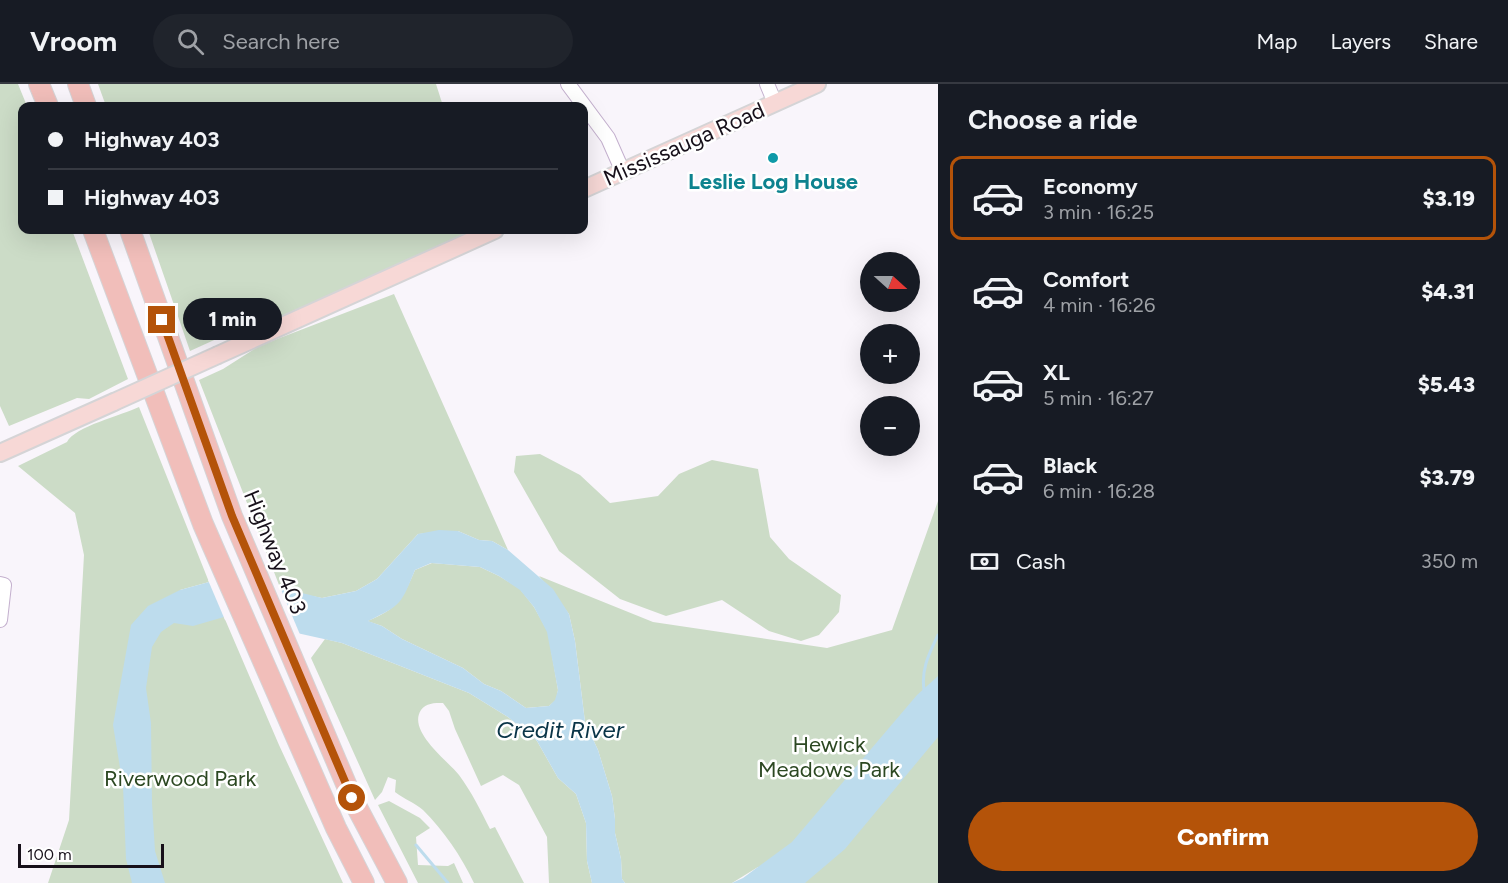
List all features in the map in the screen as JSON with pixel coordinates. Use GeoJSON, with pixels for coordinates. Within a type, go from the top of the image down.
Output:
{"type":"FeatureCollection","features":[{"type":"Feature","properties":{"kind":"highway"},"geometry":{"type":"LineString","coordinates":[[39,84],[46,102]]}},
{"type":"Feature","properties":{"kind":"highway"},"geometry":{"type":"LineString","coordinates":[[78,84],[85,102]]}},
{"type":"Feature","properties":{"kind":"highway"},"geometry":{"type":"LineString","coordinates":[[94,234],[180,467],[336,828],[364,883]]}},
{"type":"Feature","properties":{"kind":"highway","name":"Highway 403"},"geometry":{"type":"LineString","coordinates":[[131,234],[232,516],[362,816],[397,883]]}},
{"type":"Feature","properties":{"kind":"main road","name":"Mississauga Road"},"geometry":{"type":"LineString","coordinates":[[588,187],[817,84]]}},
{"type":"Feature","properties":{"kind":"main road"},"geometry":{"type":"LineString","coordinates":[[0,453],[486,234]]}},
{"type":"Feature","properties":{"kind":"street"},"geometry":{"type":"LineString","coordinates":[[568,84],[581,102]]}},
{"type":"Feature","properties":{"kind":"street"},"geometry":{"type":"LineString","coordinates":[[767,84],[775,103]]}},
{"type":"Feature","properties":{"kind":"street"},"geometry":{"type":"LineString","coordinates":[[588,111],[608,138],[623,172]]}},
{"type":"Feature","properties":{"kind":"street"},"geometry":{"type":"LineString","coordinates":[[0,584],[4,585],[0,620]]}},
{"type":"Feature","properties":{"kind":"green space"},"geometry":{"type":"Polygon","coordinates":[[[0,84],[18,84],[25,102],[18,102],[18,234],[74,234],[128,379],[89,399],[77,398],[9,426],[0,406],[0,84]]]}},
{"type":"Feature","properties":{"kind":"green space"},"geometry":{"type":"Polygon","coordinates":[[[98,84],[436,84],[442,102],[105,102],[98,84]]]}},
{"type":"Feature","properties":{"kind":"green space"},"geometry":{"type":"Polygon","coordinates":[[[149,234],[466,234],[249,332],[223,336],[190,351],[149,234]]]}},
{"type":"Feature","properties":{"kind":"green space"},"geometry":{"type":"Polygon","coordinates":[[[394,294],[508,550],[492,541],[479,540],[458,531],[418,534],[377,579],[356,591],[322,598],[281,590],[199,380],[223,369],[259,346],[394,294]]]}},
{"type":"Feature","properties":{"kind":"green space","name":"Riverwood Park"},"geometry":{"type":"Polygon","coordinates":[[[139,407],[209,582],[180,590],[224,617],[279,745],[343,883],[48,883],[69,820],[84,555],[75,513],[18,466],[67,442],[88,426],[139,407]]]}},
{"type":"Feature","properties":{"kind":"green space"},"geometry":{"type":"Polygon","coordinates":[[[540,454],[580,475],[610,503],[658,496],[679,474],[712,460],[758,469],[770,537],[789,559],[841,595],[839,612],[819,635],[801,641],[769,631],[722,600],[666,616],[620,599],[559,551],[514,472],[516,456],[540,454]]]}},
{"type":"Feature","properties":{"kind":"green space","name":"Hewick Meadows Park"},"geometry":{"type":"Polygon","coordinates":[[[938,501],[938,883],[765,883],[758,867],[732,883],[625,883],[622,879],[621,859],[615,833],[612,796],[598,750],[585,722],[575,641],[569,614],[539,576],[653,622],[827,648],[892,630],[938,501]]]}},
{"type":"Feature","properties":{"kind":"green space"},"geometry":{"type":"Polygon","coordinates":[[[432,563],[480,567],[520,589],[534,607],[548,632],[558,690],[556,700],[549,706],[526,708],[501,691],[484,684],[463,668],[402,639],[382,626],[367,621],[377,617],[398,602],[415,570],[432,563]]]}},
{"type":"Feature","properties":{"kind":"green space"},"geometry":{"type":"Polygon","coordinates":[[[325,639],[342,643],[469,693],[508,717],[537,741],[558,778],[576,794],[586,823],[587,861],[592,883],[549,883],[547,837],[519,785],[503,775],[481,786],[449,711],[443,703],[430,704],[421,710],[418,718],[419,727],[431,745],[463,781],[490,829],[495,827],[524,883],[474,883],[458,854],[438,826],[417,805],[395,792],[396,780],[388,777],[382,792],[375,800],[311,658],[325,639]]]}},
{"type":"Feature","properties":{"kind":"green space"},"geometry":{"type":"Polygon","coordinates":[[[389,801],[420,818],[430,828],[416,837],[418,865],[448,866],[454,863],[463,883],[418,883],[378,805],[389,801]]]}},
{"type":"Feature","properties":{"kind":"water","name":"Credit River"},"geometry":{"type":"Polygon","coordinates":[[[439,530],[458,531],[479,540],[492,541],[508,550],[553,589],[569,614],[575,641],[585,722],[598,750],[612,796],[615,833],[621,859],[622,879],[625,883],[592,883],[587,861],[586,823],[576,794],[558,778],[537,741],[508,717],[469,693],[342,643],[224,617],[193,626],[174,623],[161,632],[152,647],[146,688],[151,723],[152,803],[155,851],[165,883],[132,883],[126,859],[123,786],[113,725],[131,625],[148,606],[180,590],[209,582],[294,591],[322,598],[356,591],[377,579],[418,534],[439,530]],[[431,563],[415,570],[399,602],[388,611],[368,621],[463,668],[484,684],[501,691],[526,708],[549,706],[555,700],[558,690],[547,632],[534,607],[520,590],[480,567],[431,563]]]}},
{"type":"Feature","properties":{"kind":"water"},"geometry":{"type":"Polygon","coordinates":[[[938,676],[938,737],[845,849],[805,883],[732,883],[743,878],[792,842],[917,695],[938,676]]]}},
{"type":"Feature","properties":{"kind":"pier"},"geometry":{"type":"Polygon","coordinates":[[[208,580],[280,587],[301,637],[225,620],[208,580]]]}},
{"type":"Feature","properties":{"kind":"waterway"},"geometry":{"type":"LineString","coordinates":[[924,690],[925,668],[938,635]]}},
{"type":"Feature","properties":{"kind":"waterway"},"geometry":{"type":"LineString","coordinates":[[416,845],[448,883]]}},
{"type":"Feature","properties":{"kind":"place","name":"Leslie Log House"},"geometry":{"type":"Point","coordinates":[773,158]}},
{"type":"Feature","properties":{"kind":"route"},"geometry":{"type":"LineString","coordinates":[[162,320],[232,516],[352,798]]}}]}
